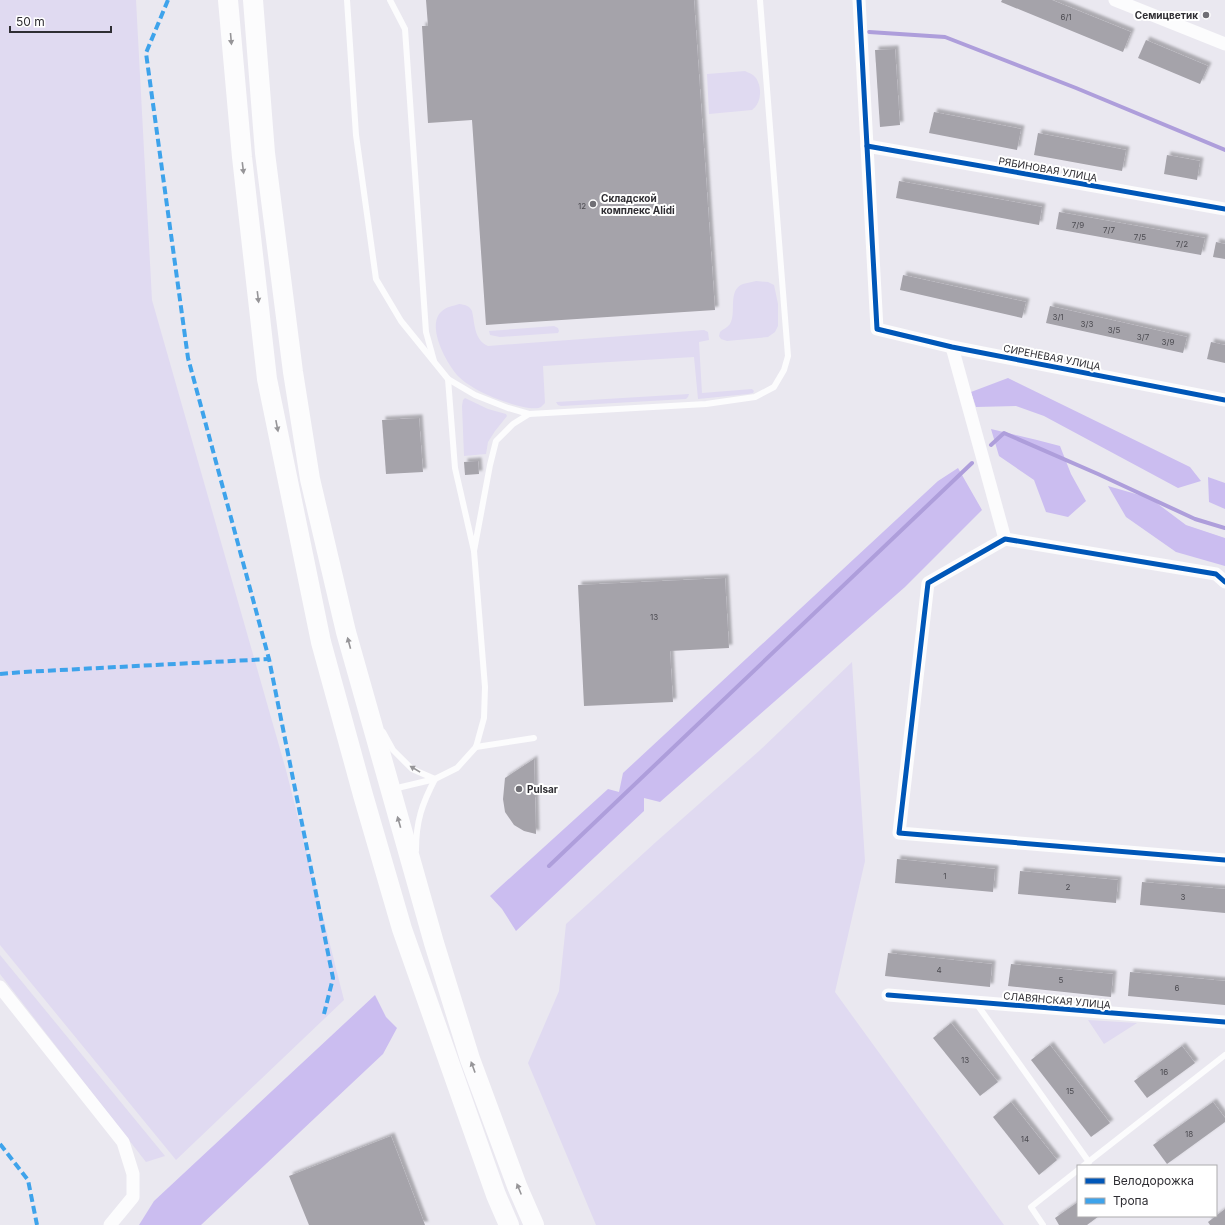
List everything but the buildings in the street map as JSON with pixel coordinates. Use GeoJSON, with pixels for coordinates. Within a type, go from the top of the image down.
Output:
{"type":"FeatureCollection","features":[{"type":"Feature","properties":{"kind":"main road"},"geometry":{"type":"LineString","coordinates":[[228,0],[242,156],[267,379],[321,642],[402,929],[493,1188],[508,1225]]}},
{"type":"Feature","properties":{"kind":"main road"},"geometry":{"type":"LineString","coordinates":[[253,0],[265,153],[292,372],[310,479],[346,632],[434,943],[472,1066],[517,1186],[534,1225]]}},
{"type":"Feature","properties":{"kind":"main road"},"geometry":{"type":"LineString","coordinates":[[363,795],[390,790]]}},
{"type":"Feature","properties":{"kind":"street"},"geometry":{"type":"LineString","coordinates":[[859,0],[867,146]]}},
{"type":"Feature","properties":{"kind":"street"},"geometry":{"type":"LineString","coordinates":[[1115,0],[1225,44]]}},
{"type":"Feature","properties":{"kind":"street","name":"РЯБИНОВАЯ УЛИЦА"},"geometry":{"type":"LineString","coordinates":[[867,146],[1225,210]]}},
{"type":"Feature","properties":{"kind":"street","name":"СИРЕНЕВАЯ УЛИЦА"},"geometry":{"type":"LineString","coordinates":[[867,146],[877,329],[952,347],[1225,400]]}},
{"type":"Feature","properties":{"kind":"street"},"geometry":{"type":"LineString","coordinates":[[952,347],[1005,539]]}},
{"type":"Feature","properties":{"kind":"street"},"geometry":{"type":"LineString","coordinates":[[1225,582],[1216,574],[1005,539],[928,583],[899,833],[1225,860]]}},
{"type":"Feature","properties":{"kind":"street"},"geometry":{"type":"LineString","coordinates":[[0,987],[123,1142],[133,1174],[133,1197],[110,1225]]}},
{"type":"Feature","properties":{"kind":"street","name":"СЛАВЯНСКАЯ УЛИЦА"},"geometry":{"type":"LineString","coordinates":[[888,995],[1225,1022]]}},
{"type":"Feature","properties":{"kind":"lane"},"geometry":{"type":"LineString","coordinates":[[347,0],[356,135],[376,279],[401,322],[448,379],[475,395],[508,408],[529,414],[706,404],[755,397],[774,387],[784,370],[788,356],[760,0]]}},
{"type":"Feature","properties":{"kind":"lane"},"geometry":{"type":"LineString","coordinates":[[390,0],[404,29],[426,332],[435,364]]}},
{"type":"Feature","properties":{"kind":"lane"},"geometry":{"type":"LineString","coordinates":[[390,790],[435,779],[457,768],[476,746],[484,718],[485,687],[474,551],[455,468],[448,379]]}},
{"type":"Feature","properties":{"kind":"lane"},"geometry":{"type":"LineString","coordinates":[[474,551],[496,441],[513,424],[529,414]]}},
{"type":"Feature","properties":{"kind":"lane"},"geometry":{"type":"LineString","coordinates":[[355,664],[377,719]]}},
{"type":"Feature","properties":{"kind":"lane"},"geometry":{"type":"LineString","coordinates":[[380,726],[393,750],[412,769],[435,779]]}},
{"type":"Feature","properties":{"kind":"lane"},"geometry":{"type":"LineString","coordinates":[[476,746],[534,738]]}},
{"type":"Feature","properties":{"kind":"lane"},"geometry":{"type":"LineString","coordinates":[[434,943],[416,853],[416,835],[419,814],[435,779]]}},
{"type":"Feature","properties":{"kind":"lane"},"geometry":{"type":"LineString","coordinates":[[975,1002],[1089,1162]]}},
{"type":"Feature","properties":{"kind":"lane"},"geometry":{"type":"LineString","coordinates":[[1085,1165],[1225,1055]]}},
{"type":"Feature","properties":{"kind":"lane"},"geometry":{"type":"LineString","coordinates":[[1043,1225],[1031,1208],[1077,1171]]}},
{"type":"Feature","properties":{"kind":"shaded area"},"geometry":{"type":"Polygon","coordinates":[[[0,0],[136,0],[152,300],[286,770],[344,1000],[176,1160],[0,945],[0,0]]]}},
{"type":"Feature","properties":{"kind":"shaded area"},"geometry":{"type":"Polygon","coordinates":[[[745,71],[755,77],[758,82],[760,95],[758,103],[755,107],[752,110],[709,114],[707,74],[745,71]]]}},
{"type":"Feature","properties":{"kind":"shaded area"},"geometry":{"type":"Polygon","coordinates":[[[756,281],[768,282],[774,285],[778,304],[778,326],[775,332],[768,337],[727,341],[721,339],[719,336],[720,332],[730,324],[732,319],[735,291],[743,284],[756,281]]]}},
{"type":"Feature","properties":{"kind":"shaded area"},"geometry":{"type":"Polygon","coordinates":[[[459,304],[467,306],[471,309],[478,336],[483,343],[488,346],[704,330],[708,332],[709,340],[699,342],[702,393],[752,389],[754,391],[753,393],[748,394],[698,399],[694,357],[543,366],[545,403],[541,407],[527,408],[497,399],[479,391],[459,377],[449,364],[437,335],[437,317],[442,311],[459,304]]]}},
{"type":"Feature","properties":{"kind":"shaded area"},"geometry":{"type":"Polygon","coordinates":[[[554,326],[558,328],[558,333],[500,337],[490,335],[489,331],[554,326]]]}},
{"type":"Feature","properties":{"kind":"shaded area"},"geometry":{"type":"Polygon","coordinates":[[[1008,378],[1190,467],[1201,481],[1178,488],[1044,416],[1016,406],[976,407],[971,392],[1008,378]]]}},
{"type":"Feature","properties":{"kind":"shaded area"},"geometry":{"type":"Polygon","coordinates":[[[689,394],[686,399],[561,406],[556,402],[689,394]]]}},
{"type":"Feature","properties":{"kind":"shaded area"},"geometry":{"type":"Polygon","coordinates":[[[465,398],[488,409],[506,414],[507,416],[488,442],[486,454],[464,456],[462,406],[465,398]]]}},
{"type":"Feature","properties":{"kind":"shaded area"},"geometry":{"type":"Polygon","coordinates":[[[991,429],[1060,446],[1071,474],[1086,501],[1068,517],[1046,512],[1034,480],[999,456],[991,429]]]}},
{"type":"Feature","properties":{"kind":"shaded area"},"geometry":{"type":"Polygon","coordinates":[[[958,468],[982,510],[905,587],[660,802],[644,798],[644,811],[516,931],[502,909],[490,896],[608,789],[619,792],[623,773],[938,481],[958,468]]]}},
{"type":"Feature","properties":{"kind":"shaded area"},"geometry":{"type":"Polygon","coordinates":[[[1208,477],[1225,483],[1225,509],[1209,502],[1208,477]]]}},
{"type":"Feature","properties":{"kind":"shaded area"},"geometry":{"type":"Polygon","coordinates":[[[1108,486],[1150,498],[1186,525],[1225,538],[1225,566],[1176,552],[1126,517],[1108,486]]]}},
{"type":"Feature","properties":{"kind":"shaded area"},"geometry":{"type":"Polygon","coordinates":[[[852,662],[865,861],[835,992],[1004,1225],[596,1225],[528,1063],[559,991],[566,924],[759,751],[852,662]]]}},
{"type":"Feature","properties":{"kind":"shaded area"},"geometry":{"type":"Polygon","coordinates":[[[0,955],[165,1156],[146,1162],[0,974],[0,955]]]}},
{"type":"Feature","properties":{"kind":"shaded area"},"geometry":{"type":"Polygon","coordinates":[[[375,995],[386,1017],[397,1028],[383,1054],[201,1225],[139,1225],[154,1201],[375,995]]]}},
{"type":"Feature","properties":{"kind":"shaded area"},"geometry":{"type":"Polygon","coordinates":[[[1088,1020],[1137,1023],[1104,1044],[1088,1020]]]}},
{"type":"Feature","properties":{"kind":"waterway"},"geometry":{"type":"LineString","coordinates":[[869,32],[945,37],[1076,88],[1225,150]]}},
{"type":"Feature","properties":{"kind":"waterway"},"geometry":{"type":"LineString","coordinates":[[991,445],[1004,433],[1098,474],[1195,519],[1225,528]]}},
{"type":"Feature","properties":{"kind":"waterway"},"geometry":{"type":"LineString","coordinates":[[549,866],[972,463]]}},
{"type":"Feature","properties":{"kind":"marked path"},"geometry":{"type":"LineString","coordinates":[[168,0],[146,53],[188,358],[269,659],[333,978],[324,1014]]}},
{"type":"Feature","properties":{"kind":"marked path"},"geometry":{"type":"LineString","coordinates":[[0,674],[269,659]]}},
{"type":"Feature","properties":{"kind":"marked path"},"geometry":{"type":"LineString","coordinates":[[0,1144],[28,1180],[37,1225]]}},
{"type":"Feature","properties":{"kind":"cycle path"},"geometry":{"type":"LineString","coordinates":[[859,0],[877,329],[952,347],[1225,400]]}},
{"type":"Feature","properties":{"kind":"cycle path"},"geometry":{"type":"LineString","coordinates":[[867,146],[1225,209]]}},
{"type":"Feature","properties":{"kind":"cycle path"},"geometry":{"type":"LineString","coordinates":[[1225,582],[1216,574],[1005,539],[928,583],[899,833],[1225,860]]}},
{"type":"Feature","properties":{"kind":"cycle path"},"geometry":{"type":"LineString","coordinates":[[888,995],[1225,1022]]}},
{"type":"Feature","properties":{"kind":"place","name":"Семицветик"},"geometry":{"type":"Point","coordinates":[1206,15]}},
{"type":"Feature","properties":{"kind":"place","name":"Складской комплекс Alidi"},"geometry":{"type":"Point","coordinates":[593,204]}},
{"type":"Feature","properties":{"kind":"place","name":"Pulsar"},"geometry":{"type":"Point","coordinates":[519,789]}}]}
